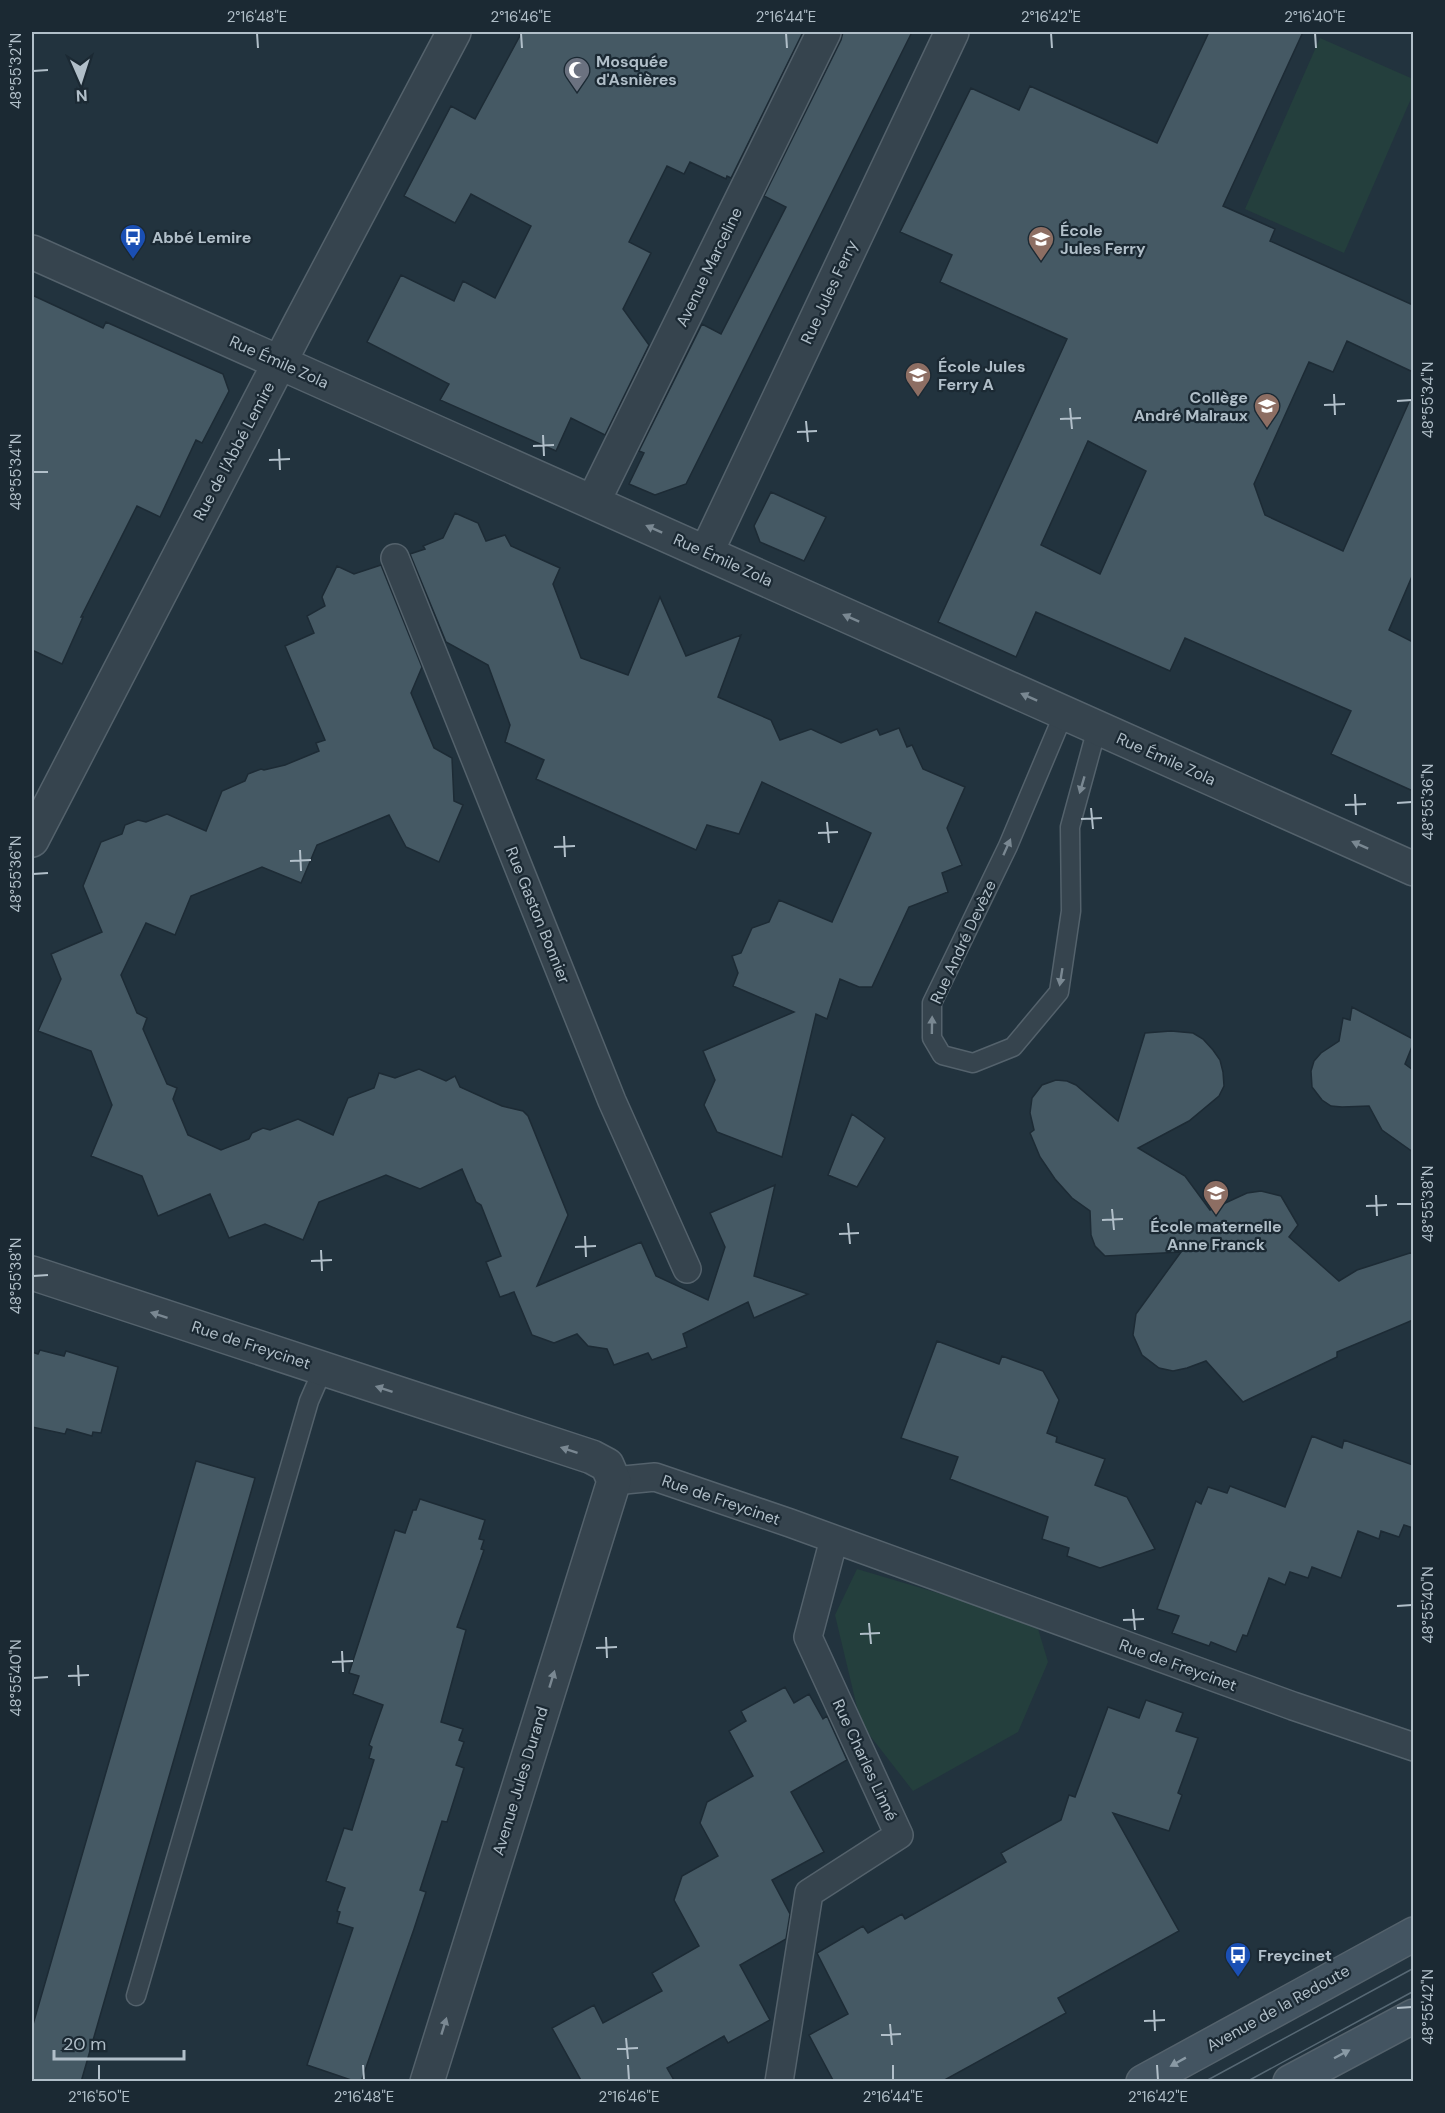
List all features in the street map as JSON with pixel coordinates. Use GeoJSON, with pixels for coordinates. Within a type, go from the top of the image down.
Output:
{"type":"FeatureCollection","features":[{"type":"Feature","properties":{"kind":"main road","name":"Avenue de la Redoute"},"geometry":{"type":"LineString","coordinates":[[1143,2082],[1413,1934]]}},
{"type":"Feature","properties":{"kind":"main road"},"geometry":{"type":"LineString","coordinates":[[1290,2082],[1413,2016]]}},
{"type":"Feature","properties":{"kind":"street","name":"Rue de l'Abbé Lemire"},"geometry":{"type":"LineString","coordinates":[[32,840],[454,32]]}},
{"type":"Feature","properties":{"kind":"street","name":"Avenue Marceline"},"geometry":{"type":"LineString","coordinates":[[593,502],[824,32]]}},
{"type":"Feature","properties":{"kind":"street","name":"Rue Jules Ferry"},"geometry":{"type":"LineString","coordinates":[[706,553],[952,32]]}},
{"type":"Feature","properties":{"kind":"street","name":"Rue Émile Zola"},"geometry":{"type":"LineString","coordinates":[[32,252],[1413,869]]}},
{"type":"Feature","properties":{"kind":"street","name":"Rue Gaston Bonnier"},"geometry":{"type":"LineString","coordinates":[[395,558],[612,1101],[687,1269]]}},
{"type":"Feature","properties":{"kind":"street","name":"Rue de Freycinet"},"geometry":{"type":"LineString","coordinates":[[32,1273],[591,1457],[607,1465],[614,1481],[656,1477],[1413,1747]]}},
{"type":"Feature","properties":{"kind":"street","name":"Avenue Jules Durand"},"geometry":{"type":"LineString","coordinates":[[426,2082],[614,1481]]}},
{"type":"Feature","properties":{"kind":"street","name":"Rue Charles Linné"},"geometry":{"type":"LineString","coordinates":[[779,2082],[809,1893],[899,1835],[808,1637],[834,1539]]}},
{"type":"Feature","properties":{"kind":"lane","name":"Rue André Devèze"},"geometry":{"type":"LineString","coordinates":[[1064,713],[1008,846],[932,1003],[932,1038],[942,1055],[973,1063],[1013,1047],[1059,992],[1071,911],[1070,827],[1097,728]]}},
{"type":"Feature","properties":{"kind":"lane"},"geometry":{"type":"LineString","coordinates":[[136,1996],[309,1401],[323,1369]]}},
{"type":"Feature","properties":{"kind":"green space"},"geometry":{"type":"Polygon","coordinates":[[[1320,38],[1413,79],[1413,94],[1344,253],[1245,209],[1320,38]]]}},
{"type":"Feature","properties":{"kind":"green space"},"geometry":{"type":"Polygon","coordinates":[[[857,1569],[1036,1622],[1048,1662],[1018,1732],[913,1791],[861,1724],[835,1615],[857,1569]]]}},
{"type":"Feature","properties":{"kind":"building"},"geometry":{"type":"Polygon","coordinates":[[[522,32],[803,32],[731,178],[727,176],[726,179],[690,162],[684,174],[667,166],[629,242],[651,253],[623,309],[649,345],[605,435],[571,418],[556,451],[440,400],[449,384],[367,342],[401,275],[454,301],[463,281],[495,298],[531,226],[471,194],[455,223],[404,196],[451,106],[475,119],[522,32]]]}},
{"type":"Feature","properties":{"kind":"building"},"geometry":{"type":"Polygon","coordinates":[[[843,32],[912,32],[686,484],[655,495],[629,484],[644,453],[639,451],[702,324],[721,334],[786,207],[764,196],[843,32]]]}},
{"type":"Feature","properties":{"kind":"building"},"geometry":{"type":"Polygon","coordinates":[[[1209,32],[1303,32],[1223,206],[1275,229],[1270,241],[1413,305],[1413,372],[1347,341],[1333,372],[1309,362],[1254,484],[1265,515],[1343,551],[1413,393],[1413,574],[1389,630],[1413,642],[1413,791],[1331,754],[1351,711],[1185,638],[1170,671],[1036,612],[1016,657],[938,622],[1067,339],[940,282],[952,255],[900,232],[971,88],[1019,110],[1030,86],[1157,143],[1209,32]],[[1088,441],[1041,545],[1100,574],[1146,471],[1088,441]]]}},
{"type":"Feature","properties":{"kind":"building"},"geometry":{"type":"Polygon","coordinates":[[[32,295],[103,328],[106,322],[223,374],[229,391],[202,443],[196,440],[160,517],[137,506],[81,617],[83,617],[62,664],[32,650],[32,295]]]}},
{"type":"Feature","properties":{"kind":"building"},"geometry":{"type":"Polygon","coordinates":[[[771,492],[826,517],[804,561],[760,542],[754,526],[771,492]]]}},
{"type":"Feature","properties":{"kind":"building"},"geometry":{"type":"Polygon","coordinates":[[[455,513],[478,523],[486,541],[505,535],[511,546],[560,568],[553,584],[581,658],[628,675],[660,597],[686,656],[741,635],[718,697],[771,720],[780,740],[811,729],[841,743],[877,729],[880,735],[899,728],[907,747],[912,745],[923,769],[965,787],[947,828],[962,865],[942,873],[948,892],[909,907],[872,987],[859,987],[840,979],[827,1019],[816,1014],[782,1157],[717,1132],[704,1105],[715,1080],[703,1051],[794,1012],[733,986],[738,973],[732,956],[741,953],[752,928],[769,922],[779,900],[832,922],[871,833],[762,782],[739,834],[707,825],[696,850],[536,779],[544,760],[505,742],[510,725],[488,665],[446,642],[410,554],[425,549],[423,546],[443,538],[455,513]]]}},
{"type":"Feature","properties":{"kind":"building"},"geometry":{"type":"Polygon","coordinates":[[[381,565],[422,667],[411,693],[434,748],[452,758],[454,801],[463,805],[439,862],[406,847],[389,815],[317,845],[301,883],[262,867],[191,896],[175,935],[146,923],[121,975],[137,1013],[147,1018],[143,1029],[167,1084],[177,1088],[173,1099],[188,1135],[221,1150],[249,1139],[252,1133],[263,1128],[270,1130],[298,1119],[333,1135],[348,1098],[374,1088],[379,1073],[395,1078],[419,1069],[446,1081],[455,1076],[460,1087],[502,1106],[523,1111],[528,1116],[568,1215],[537,1286],[641,1242],[656,1276],[708,1300],[725,1247],[710,1213],[775,1185],[754,1276],[808,1294],[754,1318],[748,1302],[683,1334],[687,1347],[652,1360],[648,1353],[614,1365],[607,1349],[588,1346],[577,1334],[554,1343],[532,1335],[514,1292],[500,1297],[486,1262],[501,1256],[481,1205],[476,1202],[462,1169],[420,1189],[386,1175],[319,1202],[303,1240],[265,1224],[229,1238],[210,1194],[158,1216],[142,1176],[91,1156],[112,1105],[91,1051],[38,1031],[61,979],[51,954],[102,932],[83,886],[101,842],[122,834],[125,825],[138,820],[146,822],[167,814],[206,831],[222,791],[245,781],[248,774],[285,765],[319,751],[316,743],[325,740],[285,646],[314,633],[307,616],[325,606],[322,597],[337,566],[354,574],[381,565]]]}},
{"type":"Feature","properties":{"kind":"building"},"geometry":{"type":"Polygon","coordinates":[[[1352,1007],[1413,1039],[1405,1064],[1413,1070],[1413,1152],[1382,1130],[1369,1106],[1331,1106],[1322,1100],[1312,1087],[1311,1071],[1314,1061],[1321,1053],[1339,1041],[1343,1018],[1350,1020],[1352,1007]]]}},
{"type":"Feature","properties":{"kind":"building"},"geometry":{"type":"Polygon","coordinates":[[[1171,1031],[1193,1033],[1203,1039],[1220,1060],[1224,1086],[1219,1096],[1189,1121],[1138,1148],[1185,1176],[1210,1210],[1247,1193],[1261,1191],[1281,1196],[1298,1225],[1289,1237],[1339,1281],[1357,1270],[1413,1252],[1413,1320],[1337,1352],[1337,1357],[1243,1402],[1206,1361],[1173,1371],[1159,1368],[1142,1355],[1133,1335],[1136,1314],[1181,1252],[1105,1256],[1095,1246],[1091,1235],[1090,1211],[1072,1198],[1055,1179],[1040,1157],[1030,1133],[1034,1130],[1030,1113],[1032,1098],[1042,1085],[1056,1080],[1076,1085],[1118,1121],[1145,1033],[1171,1031]]]}},
{"type":"Feature","properties":{"kind":"building"},"geometry":{"type":"Polygon","coordinates":[[[852,1114],[885,1138],[857,1187],[828,1175],[852,1114]]]}},
{"type":"Feature","properties":{"kind":"building"},"geometry":{"type":"Polygon","coordinates":[[[937,1341],[999,1364],[1002,1356],[1043,1371],[1059,1400],[1047,1433],[1057,1437],[1056,1442],[1105,1459],[1095,1485],[1127,1497],[1155,1549],[1100,1568],[1067,1556],[1069,1548],[1042,1539],[1048,1517],[950,1479],[958,1457],[901,1438],[937,1341]]]}},
{"type":"Feature","properties":{"kind":"building"},"geometry":{"type":"Polygon","coordinates":[[[40,1350],[64,1356],[66,1351],[118,1367],[101,1433],[93,1432],[92,1436],[67,1429],[65,1434],[32,1427],[32,1352],[38,1354],[40,1350]]]}},
{"type":"Feature","properties":{"kind":"building"},"geometry":{"type":"Polygon","coordinates":[[[1312,1436],[1342,1448],[1344,1440],[1413,1465],[1413,1528],[1404,1525],[1399,1537],[1381,1531],[1379,1539],[1358,1531],[1341,1578],[1312,1567],[1308,1578],[1290,1572],[1285,1585],[1269,1578],[1247,1636],[1243,1635],[1236,1652],[1211,1642],[1209,1646],[1172,1633],[1179,1616],[1157,1609],[1196,1501],[1201,1504],[1208,1487],[1227,1493],[1230,1486],[1285,1507],[1312,1436]]]}},
{"type":"Feature","properties":{"kind":"building"},"geometry":{"type":"Polygon","coordinates":[[[196,1461],[255,1478],[81,2082],[32,2082],[32,2028],[196,1461]]]}},
{"type":"Feature","properties":{"kind":"building"},"geometry":{"type":"Polygon","coordinates":[[[420,1499],[485,1520],[479,1539],[484,1540],[481,1549],[484,1550],[457,1627],[466,1630],[441,1722],[463,1729],[459,1740],[464,1742],[456,1765],[464,1768],[447,1822],[442,1821],[420,1890],[426,1892],[414,1929],[361,2082],[357,2082],[307,2065],[353,1928],[337,1923],[340,1912],[337,1911],[345,1888],[326,1881],[344,1828],[352,1830],[374,1760],[369,1758],[372,1747],[369,1745],[383,1705],[353,1694],[359,1676],[349,1673],[395,1530],[405,1533],[413,1510],[416,1510],[420,1499]]]}},
{"type":"Feature","properties":{"kind":"building"},"geometry":{"type":"Polygon","coordinates":[[[785,1687],[794,1703],[809,1694],[823,1719],[827,1716],[847,1760],[791,1792],[824,1852],[772,1880],[790,1914],[786,1939],[740,1965],[770,2020],[728,2043],[724,2036],[667,2068],[675,2082],[582,2082],[552,2028],[594,2005],[603,2023],[662,1991],[652,1973],[699,1946],[674,1900],[682,1876],[718,1856],[700,1823],[707,1802],[753,1776],[729,1731],[746,1721],[741,1711],[785,1687]]]}},
{"type":"Feature","properties":{"kind":"building"},"geometry":{"type":"Polygon","coordinates":[[[1146,1700],[1183,1713],[1176,1731],[1198,1738],[1178,1793],[1182,1795],[1169,1831],[1113,1813],[1179,1931],[1058,1998],[1066,2013],[941,2082],[834,2082],[809,2035],[848,2014],[817,1953],[863,1926],[868,1933],[902,1914],[905,1919],[1006,1862],[1001,1853],[1061,1820],[1069,1795],[1075,1797],[1108,1707],[1139,1718],[1146,1700]]]}},
{"type":"Feature","properties":{"kind":"tram line"},"geometry":{"type":"LineString","coordinates":[[1204,2082],[1414,1968]]}},
{"type":"Feature","properties":{"kind":"tram line"},"geometry":{"type":"LineString","coordinates":[[1246,2082],[1414,1991]]}},
{"type":"Feature","properties":{"kind":"place","name":"Mosquée d'Asnières"},"geometry":{"type":"Point","coordinates":[577,93]}},
{"type":"Feature","properties":{"kind":"place","name":"Abbé Lemire"},"geometry":{"type":"Point","coordinates":[133,260]}},
{"type":"Feature","properties":{"kind":"place","name":"École Jules Ferry"},"geometry":{"type":"Point","coordinates":[1041,262]}},
{"type":"Feature","properties":{"kind":"place","name":"École Jules Ferry A"},"geometry":{"type":"Point","coordinates":[918,398]}},
{"type":"Feature","properties":{"kind":"place","name":"Collège André Malraux"},"geometry":{"type":"Point","coordinates":[1267,429]}},
{"type":"Feature","properties":{"kind":"place","name":"École maternelle Anne Franck"},"geometry":{"type":"Point","coordinates":[1216,1216]}},
{"type":"Feature","properties":{"kind":"place","name":"Freycinet"},"geometry":{"type":"Point","coordinates":[1238,1978]}}]}
